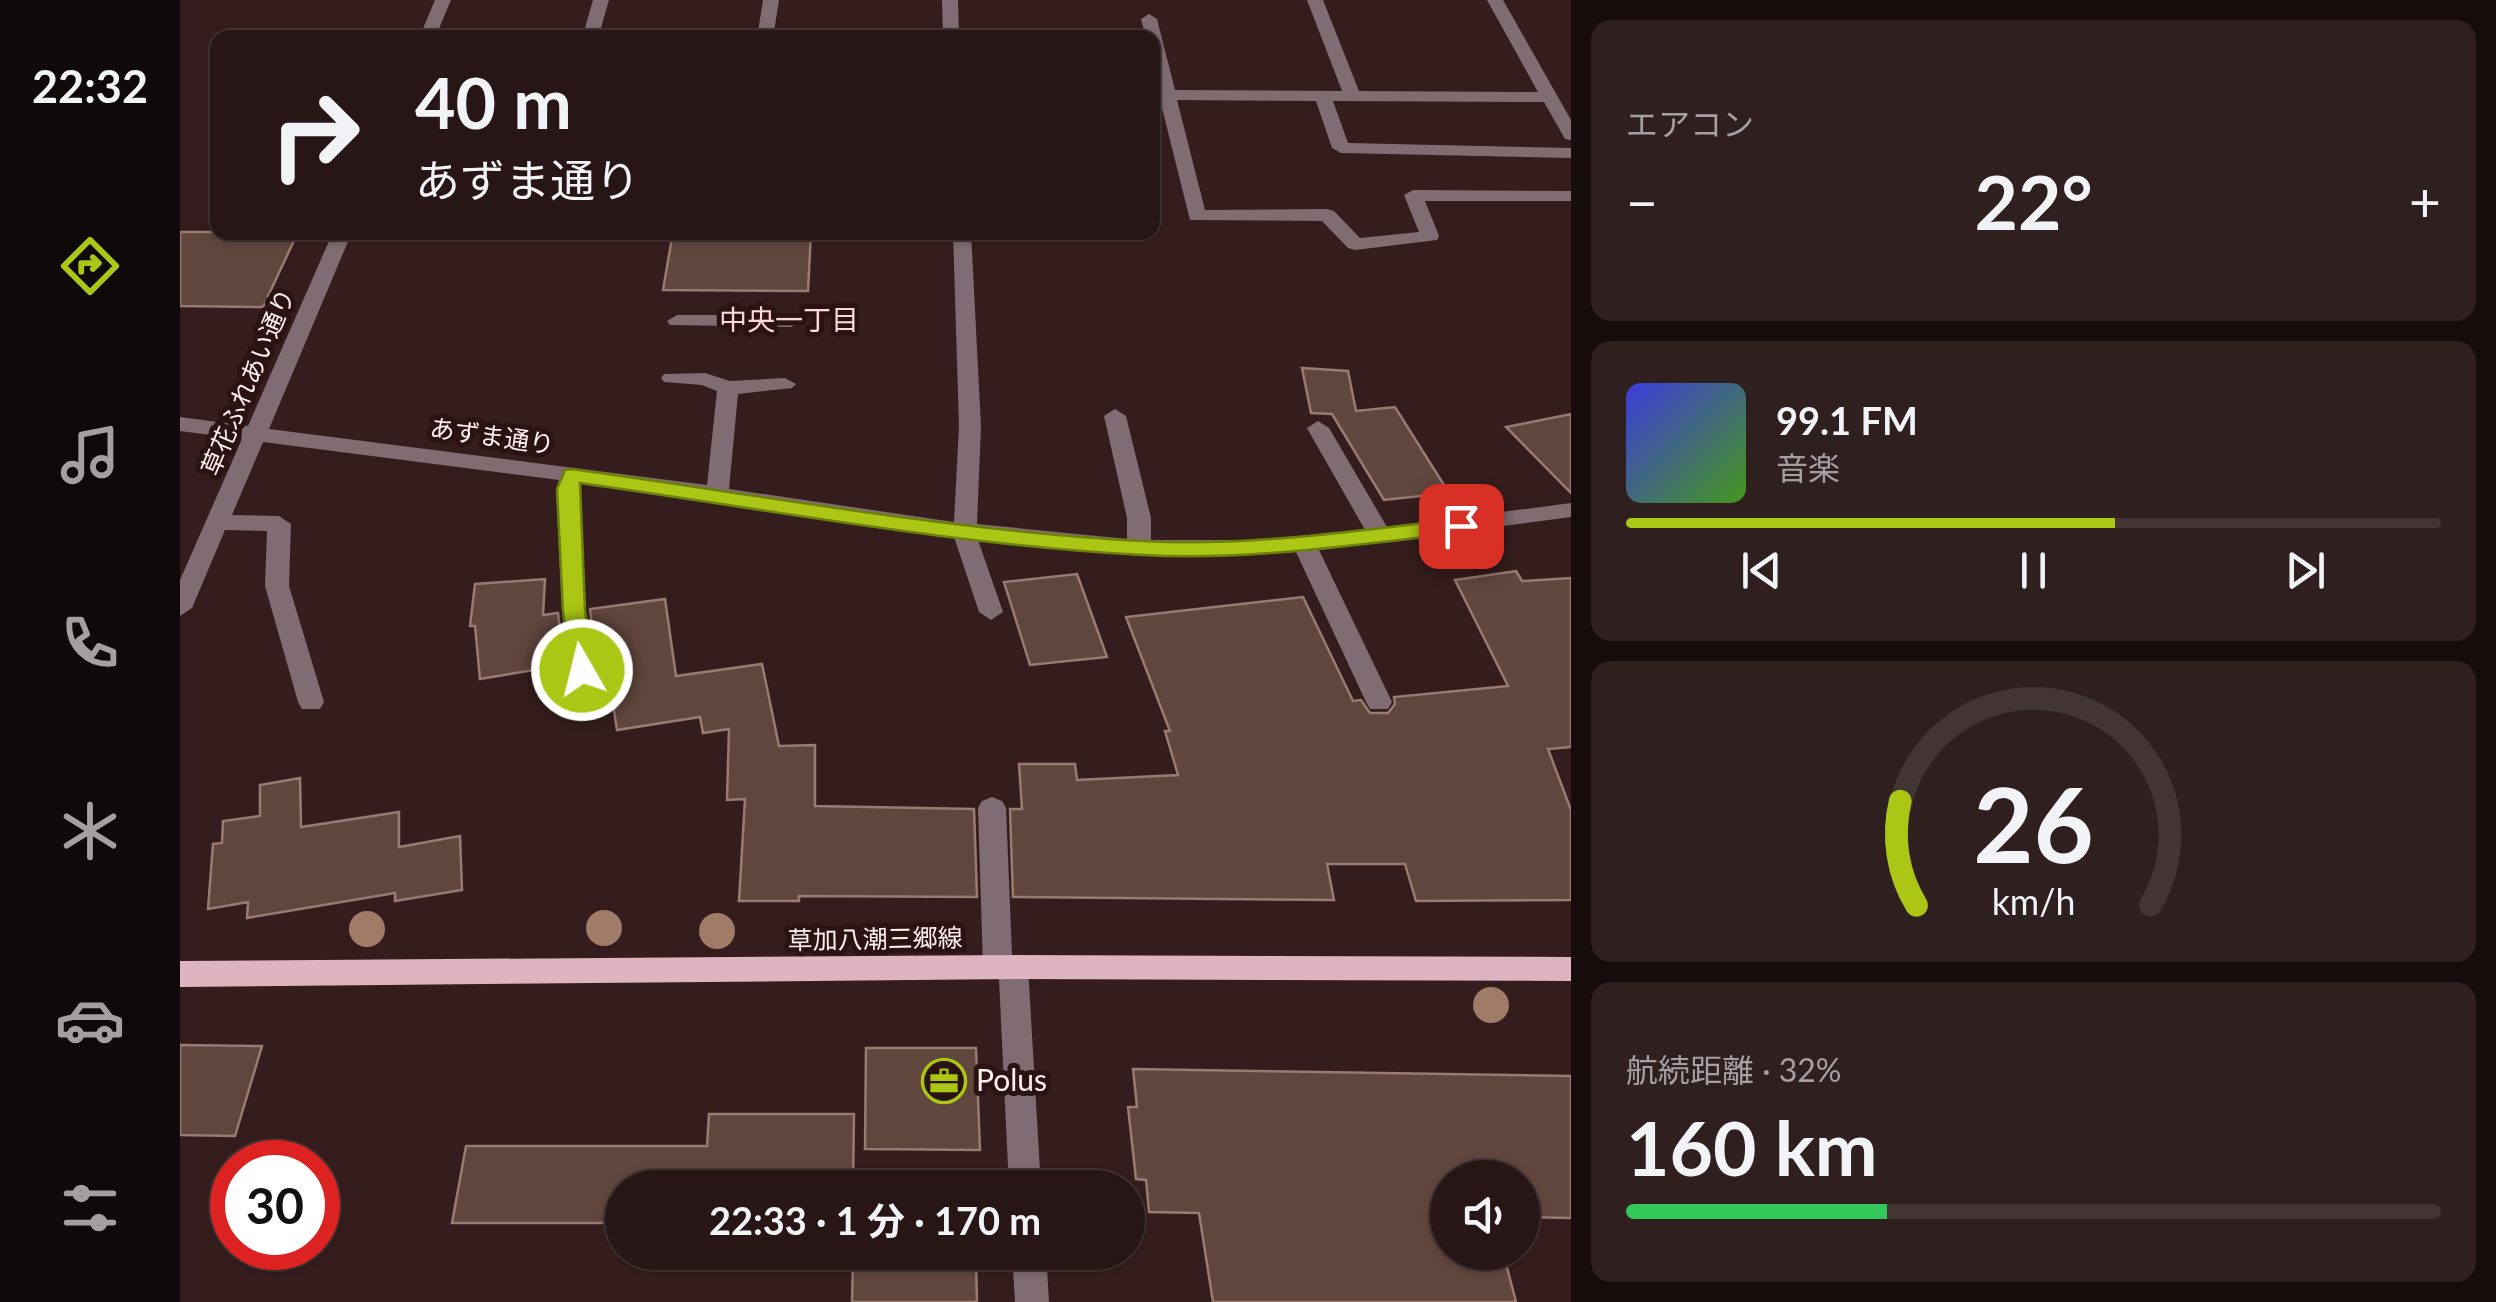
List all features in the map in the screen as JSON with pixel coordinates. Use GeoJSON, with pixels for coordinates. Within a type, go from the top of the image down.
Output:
{"type":"FeatureCollection","features":[{"type":"Feature","properties":{"kind":"main road","name":"草加八潮三郷線"},"geometry":{"type":"LineString","coordinates":[[180,974],[1005,967],[1571,969]]}},
{"type":"Feature","properties":{"kind":"street"},"geometry":{"type":"LineString","coordinates":[[430,30],[443,0]]}},
{"type":"Feature","properties":{"kind":"street"},"geometry":{"type":"LineString","coordinates":[[592,30],[600,0]]}},
{"type":"Feature","properties":{"kind":"street"},"geometry":{"type":"LineString","coordinates":[[766,30],[771,0]]}},
{"type":"Feature","properties":{"kind":"street"},"geometry":{"type":"LineString","coordinates":[[950,0],[951,30]]}},
{"type":"Feature","properties":{"kind":"street"},"geometry":{"type":"LineString","coordinates":[[1315,0],[1352,95]]}},
{"type":"Feature","properties":{"kind":"street"},"geometry":{"type":"LineString","coordinates":[[1496,0],[1571,135]]}},
{"type":"Feature","properties":{"kind":"street"},"geometry":{"type":"LineString","coordinates":[[1149,19],[1150,30]]}},
{"type":"Feature","properties":{"kind":"street"},"geometry":{"type":"LineString","coordinates":[[1160,95],[1548,97]]}},
{"type":"Feature","properties":{"kind":"street"},"geometry":{"type":"LineString","coordinates":[[1322,95],[1341,148],[1571,154]]}},
{"type":"Feature","properties":{"kind":"street"},"geometry":{"type":"LineString","coordinates":[[1160,98],[1197,216],[1327,215],[1355,244],[1430,236],[1413,196],[1571,196]]}},
{"type":"Feature","properties":{"kind":"street","name":"草花ふれあい通り"},"geometry":{"type":"LineString","coordinates":[[180,608],[339,240]]}},
{"type":"Feature","properties":{"kind":"street"},"geometry":{"type":"LineString","coordinates":[[962,240],[970,426],[965,531],[967,548],[979,569],[991,612]]}},
{"type":"Feature","properties":{"kind":"street"},"geometry":{"type":"LineString","coordinates":[[677,321],[791,321]]}},
{"type":"Feature","properties":{"kind":"street"},"geometry":{"type":"LineString","coordinates":[[670,378],[705,379],[728,388],[785,384]]}},
{"type":"Feature","properties":{"kind":"street"},"geometry":{"type":"LineString","coordinates":[[717,494],[728,388]]}},
{"type":"Feature","properties":{"kind":"street"},"geometry":{"type":"LineString","coordinates":[[1114,416],[1139,518],[1139,548]]}},
{"type":"Feature","properties":{"kind":"street","name":"あずま通り"},"geometry":{"type":"LineString","coordinates":[[180,424],[717,494],[965,531],[1139,548],[1304,544],[1568,514]]}},
{"type":"Feature","properties":{"kind":"street"},"geometry":{"type":"LineString","coordinates":[[1318,428],[1380,536]]}},
{"type":"Feature","properties":{"kind":"street"},"geometry":{"type":"LineString","coordinates":[[572,475],[567,489],[582,670]]}},
{"type":"Feature","properties":{"kind":"street"},"geometry":{"type":"LineString","coordinates":[[217,522],[279,524],[277,586],[311,702]]}},
{"type":"Feature","properties":{"kind":"street"},"geometry":{"type":"LineString","coordinates":[[1304,544],[1379,702]]}},
{"type":"Feature","properties":{"kind":"street"},"geometry":{"type":"LineString","coordinates":[[992,808],[1024,1170]]}},
{"type":"Feature","properties":{"kind":"street"},"geometry":{"type":"LineString","coordinates":[[1030,1270],[1032,1302]]}},
{"type":"Feature","properties":{"kind":"building"},"geometry":{"type":"Polygon","coordinates":[[[180,232],[210,232],[210,240],[294,240],[263,307],[180,306],[180,232]]]}},
{"type":"Feature","properties":{"kind":"building"},"geometry":{"type":"Polygon","coordinates":[[[672,240],[811,240],[808,291],[663,290],[672,240]]]}},
{"type":"Feature","properties":{"kind":"building"},"geometry":{"type":"Polygon","coordinates":[[[1302,368],[1348,371],[1356,411],[1395,407],[1449,493],[1384,500],[1332,414],[1311,413],[1302,368]]]}},
{"type":"Feature","properties":{"kind":"building"},"geometry":{"type":"Polygon","coordinates":[[[1571,414],[1571,493],[1506,427],[1571,414]]]}},
{"type":"Feature","properties":{"kind":"building"},"geometry":{"type":"Polygon","coordinates":[[[1516,571],[1522,581],[1571,578],[1571,747],[1548,749],[1571,810],[1571,900],[1416,901],[1405,864],[1327,864],[1334,900],[1013,897],[1010,809],[1022,809],[1019,764],[1075,764],[1077,780],[1178,775],[1165,731],[1170,731],[1126,617],[1303,597],[1353,701],[1361,700],[1370,713],[1388,713],[1395,704],[1394,697],[1508,686],[1455,580],[1516,571]]]}},
{"type":"Feature","properties":{"kind":"building"},"geometry":{"type":"Polygon","coordinates":[[[1077,574],[1107,657],[1030,665],[1004,582],[1077,574]]]}},
{"type":"Feature","properties":{"kind":"building"},"geometry":{"type":"Polygon","coordinates":[[[545,579],[543,615],[558,613],[565,670],[573,680],[591,680],[598,672],[590,609],[665,599],[676,676],[762,664],[779,746],[815,745],[815,806],[974,809],[977,897],[799,896],[799,901],[739,901],[745,799],[727,800],[729,729],[703,733],[700,717],[617,730],[611,691],[550,700],[546,668],[480,679],[475,626],[470,626],[475,584],[545,579]]]}},
{"type":"Feature","properties":{"kind":"building"},"geometry":{"type":"Polygon","coordinates":[[[300,778],[301,827],[399,812],[399,847],[460,836],[462,890],[395,901],[395,893],[247,918],[248,902],[208,909],[213,844],[222,843],[223,821],[260,816],[260,785],[300,778]]]}},
{"type":"Feature","properties":{"kind":"building"},"geometry":{"type":"Polygon","coordinates":[[[180,1045],[262,1046],[235,1136],[180,1135],[180,1045]]]}},
{"type":"Feature","properties":{"kind":"building"},"geometry":{"type":"Polygon","coordinates":[[[866,1048],[976,1048],[980,1150],[865,1149],[866,1048]]]}},
{"type":"Feature","properties":{"kind":"building"},"geometry":{"type":"Polygon","coordinates":[[[1133,1069],[1571,1076],[1571,1218],[1540,1217],[1540,1160],[1430,1160],[1430,1270],[1508,1270],[1516,1302],[1213,1302],[1199,1213],[1149,1212],[1145,1170],[1135,1170],[1128,1107],[1137,1107],[1133,1069]]]}},
{"type":"Feature","properties":{"kind":"building"},"geometry":{"type":"Polygon","coordinates":[[[709,1114],[854,1114],[853,1170],[605,1170],[605,1223],[452,1223],[466,1146],[707,1146],[709,1114]]]}},
{"type":"Feature","properties":{"kind":"building"},"geometry":{"type":"Polygon","coordinates":[[[853,1270],[976,1270],[977,1302],[852,1302],[853,1270]]]}},
{"type":"Feature","properties":{"kind":"place","name":"Polus"},"geometry":{"type":"Point","coordinates":[944,1081]}},
{"type":"Feature","properties":{"kind":"district","name":"中央一丁目"},"geometry":{"type":"Point","coordinates":[789,320]}},
{"type":"Feature","properties":{"kind":"route"},"geometry":{"type":"LineString","coordinates":[[582,670],[574,611],[567,489],[572,475],[965,531],[1145,548],[1252,548],[1461,526]]}}]}
